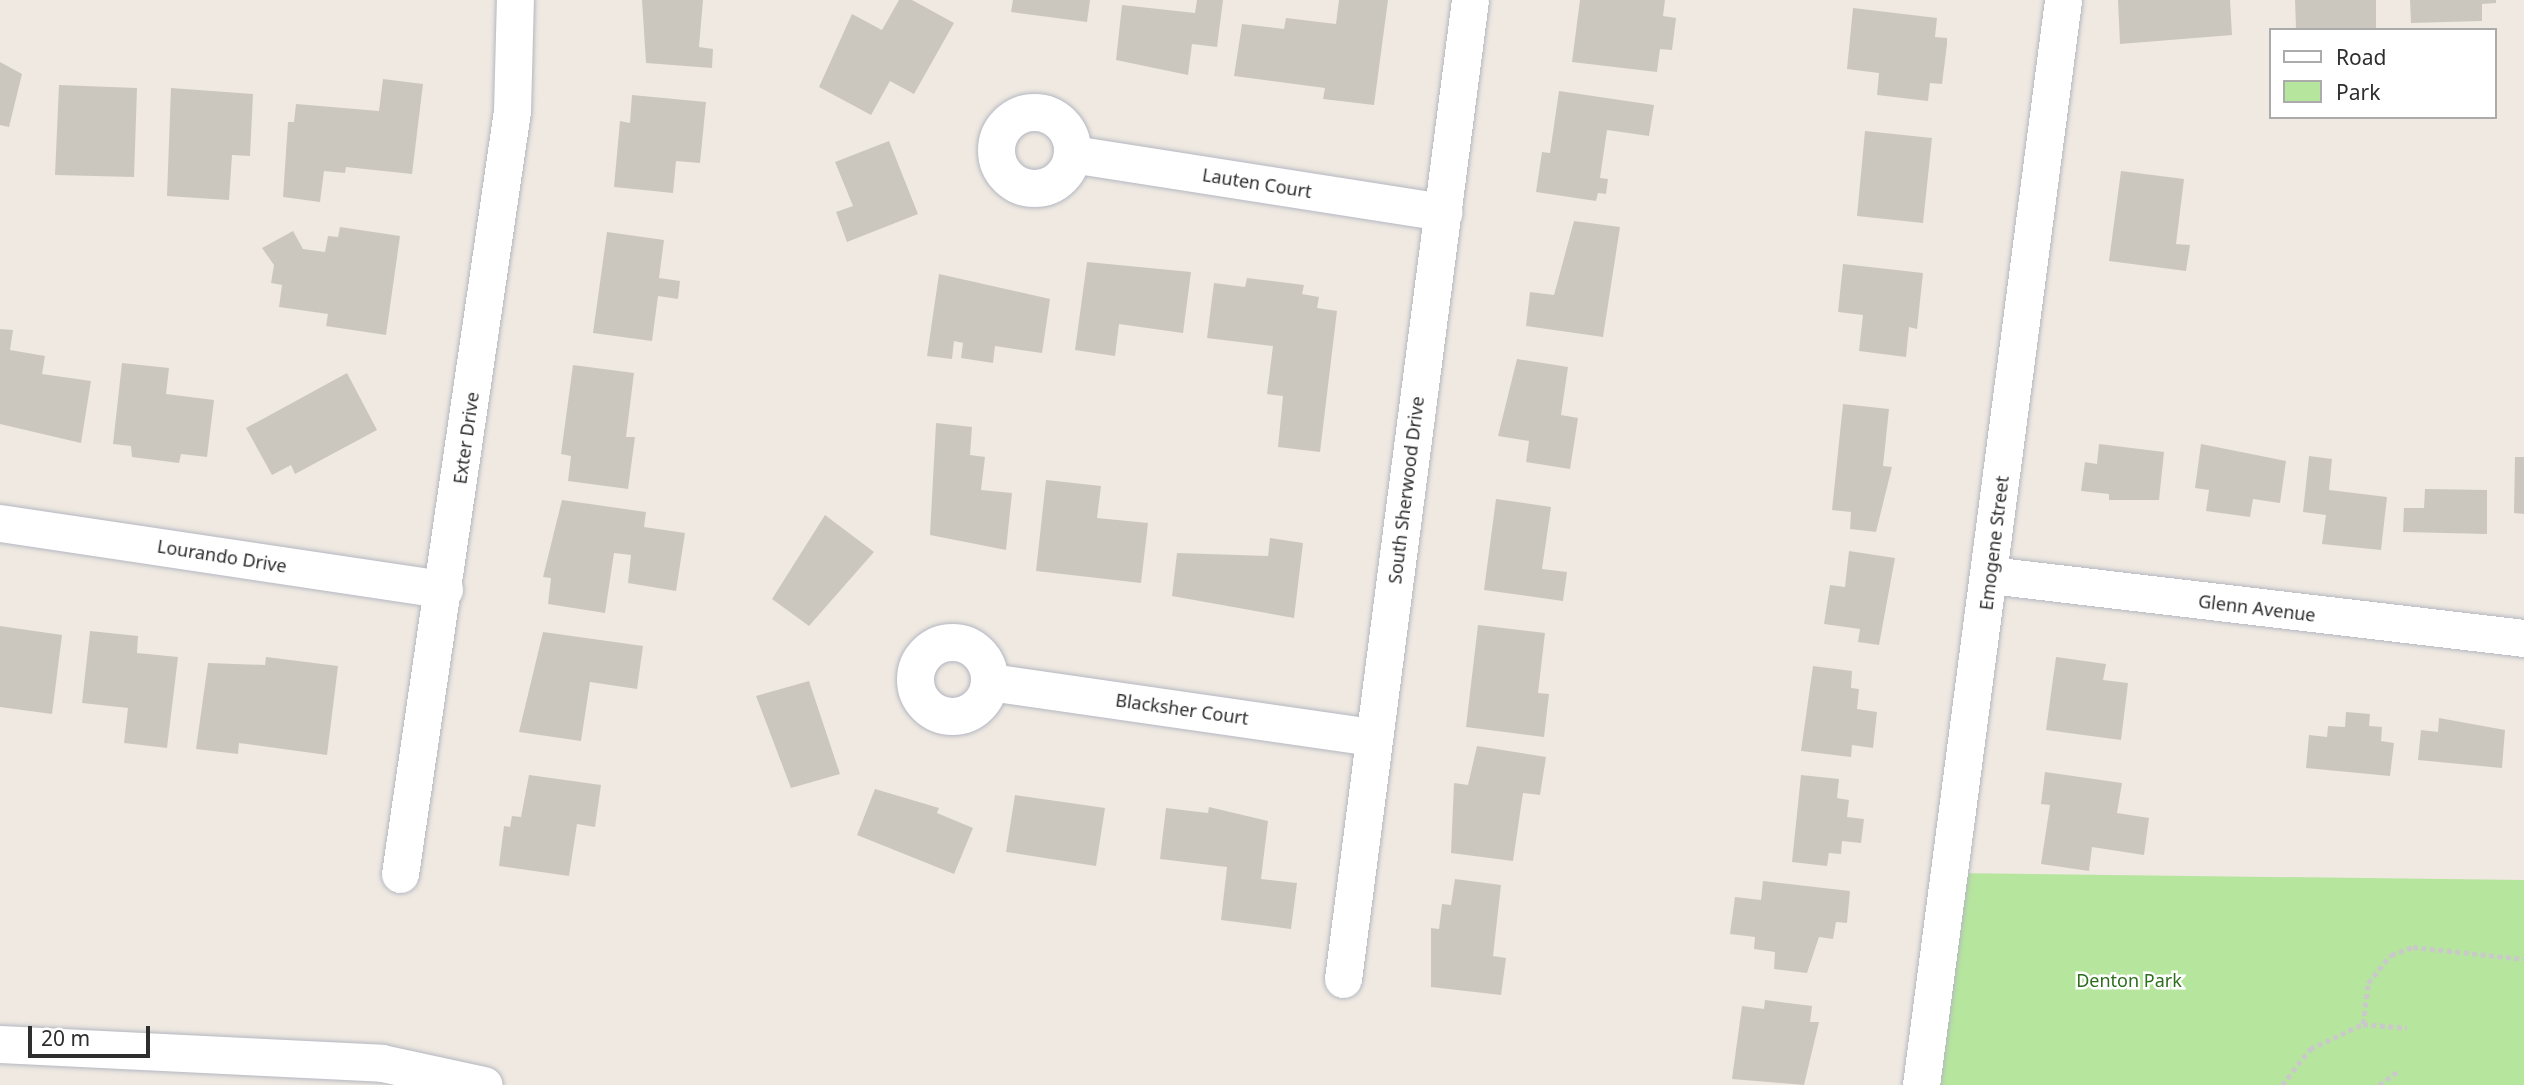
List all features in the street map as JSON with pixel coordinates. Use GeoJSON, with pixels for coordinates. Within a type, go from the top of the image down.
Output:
{"type":"FeatureCollection","features":[{"type":"Feature","properties":{"kind":"street","name":"Exter Drive"},"geometry":{"type":"LineString","coordinates":[[400,874],[444,589],[512,111],[515,0]]}},
{"type":"Feature","properties":{"kind":"street","name":"South Sherwood Drive"},"geometry":{"type":"LineString","coordinates":[[1343,979],[1470,0]]}},
{"type":"Feature","properties":{"kind":"street","name":"Emogene Street"},"geometry":{"type":"LineString","coordinates":[[1921,1085],[1990,575],[2063,0]]}},
{"type":"Feature","properties":{"kind":"street","name":"Lauten Court"},"geometry":{"type":"LineString","coordinates":[[1072,154],[1443,212]]}},
{"type":"Feature","properties":{"kind":"street","name":"Lourando Drive"},"geometry":{"type":"LineString","coordinates":[[0,523],[444,589]]}},
{"type":"Feature","properties":{"kind":"street","name":"Glenn Avenue"},"geometry":{"type":"LineString","coordinates":[[1990,575],[2524,638]]}},
{"type":"Feature","properties":{"kind":"street","name":"Blacksher Court"},"geometry":{"type":"LineString","coordinates":[[990,682],[1374,737]]}},
{"type":"Feature","properties":{"kind":"street"},"geometry":{"type":"LineString","coordinates":[[0,1044],[382,1063],[484,1085]]}},
{"type":"Feature","properties":{"kind":"path"},"geometry":{"type":"LineString","coordinates":[[2362,1024],[2368,984],[2391,955],[2413,947],[2524,959]]}},
{"type":"Feature","properties":{"kind":"path"},"geometry":{"type":"LineString","coordinates":[[2283,1085],[2310,1049],[2362,1024],[2407,1028]]}},
{"type":"Feature","properties":{"kind":"path"},"geometry":{"type":"LineString","coordinates":[[2379,1085],[2398,1071]]}},
{"type":"Feature","properties":{"kind":"green space","name":"Denton Park"},"geometry":{"type":"Polygon","coordinates":[[[1949,873],[2524,880],[2524,1085],[1921,1085],[1949,873]]]}},
{"type":"Feature","properties":{"kind":"building"},"geometry":{"type":"Polygon","coordinates":[[[642,0],[703,0],[699,47],[713,49],[712,68],[646,63],[642,0]]]}},
{"type":"Feature","properties":{"kind":"building"},"geometry":{"type":"Polygon","coordinates":[[[899,0],[912,0],[954,23],[914,94],[890,81],[871,115],[819,87],[852,14],[882,30],[899,0]]]}},
{"type":"Feature","properties":{"kind":"building"},"geometry":{"type":"Polygon","coordinates":[[[1013,0],[1090,0],[1087,22],[1011,12],[1013,0]]]}},
{"type":"Feature","properties":{"kind":"building"},"geometry":{"type":"Polygon","coordinates":[[[1197,0],[1223,0],[1217,47],[1192,44],[1188,75],[1116,60],[1122,5],[1195,13],[1197,0]]]}},
{"type":"Feature","properties":{"kind":"building"},"geometry":{"type":"Polygon","coordinates":[[[1339,0],[1388,0],[1374,105],[1323,99],[1325,88],[1234,76],[1242,24],[1284,29],[1286,18],[1336,24],[1339,0]]]}},
{"type":"Feature","properties":{"kind":"building"},"geometry":{"type":"Polygon","coordinates":[[[1580,0],[1665,0],[1663,16],[1676,18],[1672,50],[1660,49],[1657,72],[1572,62],[1580,0]]]}},
{"type":"Feature","properties":{"kind":"building"},"geometry":{"type":"Polygon","coordinates":[[[2118,0],[2230,0],[2232,35],[2120,44],[2118,0]]]}},
{"type":"Feature","properties":{"kind":"building"},"geometry":{"type":"Polygon","coordinates":[[[2295,0],[2376,0],[2376,28],[2296,28],[2295,0]]]}},
{"type":"Feature","properties":{"kind":"building"},"geometry":{"type":"Polygon","coordinates":[[[2410,0],[2496,0],[2496,3],[2482,4],[2482,21],[2411,23],[2410,0]]]}},
{"type":"Feature","properties":{"kind":"building"},"geometry":{"type":"Polygon","coordinates":[[[1853,8],[1937,18],[1935,37],[1947,38],[1947,44],[1942,84],[1930,83],[1928,101],[1877,95],[1879,73],[1847,69],[1853,8]]]}},
{"type":"Feature","properties":{"kind":"building"},"geometry":{"type":"Polygon","coordinates":[[[0,62],[22,74],[9,127],[0,125],[0,62]]]}},
{"type":"Feature","properties":{"kind":"building"},"geometry":{"type":"Polygon","coordinates":[[[383,79],[423,84],[412,174],[346,167],[345,173],[324,171],[320,202],[283,197],[288,122],[294,122],[296,104],[379,111],[383,79]]]}},
{"type":"Feature","properties":{"kind":"building"},"geometry":{"type":"Polygon","coordinates":[[[59,85],[137,88],[134,177],[55,175],[59,85]]]}},
{"type":"Feature","properties":{"kind":"building"},"geometry":{"type":"Polygon","coordinates":[[[171,88],[253,94],[250,156],[232,155],[229,200],[167,196],[171,88]]]}},
{"type":"Feature","properties":{"kind":"building"},"geometry":{"type":"Polygon","coordinates":[[[1559,91],[1654,105],[1649,136],[1607,130],[1600,178],[1608,179],[1606,194],[1598,193],[1596,201],[1536,192],[1542,152],[1550,153],[1559,91]]]}},
{"type":"Feature","properties":{"kind":"building"},"geometry":{"type":"Polygon","coordinates":[[[632,95],[706,102],[700,163],[676,161],[673,193],[614,187],[620,121],[630,123],[632,95]]]}},
{"type":"Feature","properties":{"kind":"building"},"geometry":{"type":"Polygon","coordinates":[[[1865,131],[1932,138],[1923,223],[1857,216],[1865,131]]]}},
{"type":"Feature","properties":{"kind":"building"},"geometry":{"type":"Polygon","coordinates":[[[889,141],[918,214],[847,242],[836,212],[853,206],[835,162],[889,141]]]}},
{"type":"Feature","properties":{"kind":"building"},"geometry":{"type":"Polygon","coordinates":[[[2121,171],[2184,179],[2176,244],[2190,245],[2186,271],[2109,261],[2121,171]]]}},
{"type":"Feature","properties":{"kind":"building"},"geometry":{"type":"Polygon","coordinates":[[[1574,221],[1620,227],[1603,337],[1526,326],[1530,292],[1554,295],[1574,221]]]}},
{"type":"Feature","properties":{"kind":"building"},"geometry":{"type":"Polygon","coordinates":[[[340,227],[400,236],[386,335],[326,326],[328,314],[279,307],[282,285],[271,283],[274,265],[262,248],[293,231],[303,249],[325,252],[328,236],[338,237],[340,227]]]}},
{"type":"Feature","properties":{"kind":"building"},"geometry":{"type":"Polygon","coordinates":[[[607,232],[664,240],[659,278],[680,281],[678,299],[658,296],[652,341],[593,333],[607,232]]]}},
{"type":"Feature","properties":{"kind":"building"},"geometry":{"type":"Polygon","coordinates":[[[1087,262],[1191,272],[1183,333],[1119,324],[1115,356],[1075,350],[1087,262]]]}},
{"type":"Feature","properties":{"kind":"building"},"geometry":{"type":"Polygon","coordinates":[[[1843,264],[1923,273],[1917,329],[1909,327],[1906,357],[1859,351],[1863,315],[1838,312],[1843,264]]]}},
{"type":"Feature","properties":{"kind":"building"},"geometry":{"type":"Polygon","coordinates":[[[939,274],[1050,299],[1042,353],[995,346],[993,363],[961,358],[963,343],[954,341],[952,359],[927,356],[939,274]]]}},
{"type":"Feature","properties":{"kind":"building"},"geometry":{"type":"Polygon","coordinates":[[[1247,278],[1304,285],[1302,294],[1319,297],[1317,308],[1337,311],[1320,452],[1278,447],[1283,396],[1267,394],[1273,346],[1207,338],[1214,283],[1245,287],[1247,278]]]}},
{"type":"Feature","properties":{"kind":"building"},"geometry":{"type":"Polygon","coordinates":[[[0,329],[13,330],[10,350],[45,356],[42,374],[91,381],[81,443],[0,424],[0,329]]]}},
{"type":"Feature","properties":{"kind":"building"},"geometry":{"type":"Polygon","coordinates":[[[1517,359],[1568,367],[1561,415],[1578,418],[1570,469],[1526,462],[1529,441],[1498,436],[1517,359]]]}},
{"type":"Feature","properties":{"kind":"building"},"geometry":{"type":"Polygon","coordinates":[[[122,363],[169,368],[166,394],[214,400],[207,457],[181,454],[179,463],[132,457],[131,446],[113,444],[122,363]]]}},
{"type":"Feature","properties":{"kind":"building"},"geometry":{"type":"Polygon","coordinates":[[[573,365],[634,373],[626,437],[635,437],[628,489],[568,481],[571,456],[561,454],[573,365]]]}},
{"type":"Feature","properties":{"kind":"building"},"geometry":{"type":"Polygon","coordinates":[[[347,373],[377,430],[295,474],[291,465],[272,475],[246,428],[347,373]]]}},
{"type":"Feature","properties":{"kind":"building"},"geometry":{"type":"Polygon","coordinates":[[[1843,404],[1889,409],[1883,466],[1892,467],[1876,532],[1850,529],[1851,512],[1832,510],[1843,404]]]}},
{"type":"Feature","properties":{"kind":"building"},"geometry":{"type":"Polygon","coordinates":[[[936,423],[972,427],[970,455],[985,457],[981,490],[1012,493],[1006,550],[930,535],[936,423]]]}},
{"type":"Feature","properties":{"kind":"building"},"geometry":{"type":"Polygon","coordinates":[[[2099,444],[2164,452],[2159,500],[2109,500],[2109,494],[2081,491],[2085,462],[2097,464],[2099,444]]]}},
{"type":"Feature","properties":{"kind":"building"},"geometry":{"type":"Polygon","coordinates":[[[2201,444],[2286,461],[2280,503],[2253,499],[2250,517],[2206,511],[2209,490],[2195,488],[2201,444]]]}},
{"type":"Feature","properties":{"kind":"building"},"geometry":{"type":"Polygon","coordinates":[[[2309,456],[2332,459],[2329,490],[2387,497],[2381,550],[2322,544],[2326,515],[2303,512],[2309,456]]]}},
{"type":"Feature","properties":{"kind":"building"},"geometry":{"type":"Polygon","coordinates":[[[2515,457],[2524,457],[2524,514],[2514,513],[2515,457]]]}},
{"type":"Feature","properties":{"kind":"building"},"geometry":{"type":"Polygon","coordinates":[[[1046,480],[1101,486],[1097,518],[1148,523],[1141,583],[1036,571],[1046,480]]]}},
{"type":"Feature","properties":{"kind":"building"},"geometry":{"type":"Polygon","coordinates":[[[2425,489],[2487,490],[2487,534],[2403,532],[2404,508],[2424,508],[2425,489]]]}},
{"type":"Feature","properties":{"kind":"building"},"geometry":{"type":"Polygon","coordinates":[[[1496,499],[1551,507],[1542,569],[1567,572],[1563,601],[1484,590],[1496,499]]]}},
{"type":"Feature","properties":{"kind":"building"},"geometry":{"type":"Polygon","coordinates":[[[562,500],[646,512],[644,527],[685,533],[676,591],[628,583],[631,555],[614,553],[605,613],[548,604],[551,578],[543,577],[562,500]]]}},
{"type":"Feature","properties":{"kind":"building"},"geometry":{"type":"Polygon","coordinates":[[[825,515],[874,552],[809,626],[772,599],[825,515]]]}},
{"type":"Feature","properties":{"kind":"building"},"geometry":{"type":"Polygon","coordinates":[[[1270,538],[1303,543],[1294,618],[1172,596],[1177,553],[1268,556],[1270,538]]]}},
{"type":"Feature","properties":{"kind":"building"},"geometry":{"type":"Polygon","coordinates":[[[1849,551],[1895,558],[1879,645],[1858,642],[1860,629],[1824,624],[1830,585],[1845,587],[1849,551]]]}},
{"type":"Feature","properties":{"kind":"building"},"geometry":{"type":"Polygon","coordinates":[[[1478,625],[1545,633],[1538,693],[1549,694],[1544,737],[1466,727],[1478,625]]]}},
{"type":"Feature","properties":{"kind":"building"},"geometry":{"type":"Polygon","coordinates":[[[0,626],[62,635],[52,714],[0,707],[0,626]]]}},
{"type":"Feature","properties":{"kind":"building"},"geometry":{"type":"Polygon","coordinates":[[[90,631],[138,636],[137,653],[178,657],[167,748],[124,743],[128,708],[82,703],[90,631]]]}},
{"type":"Feature","properties":{"kind":"building"},"geometry":{"type":"Polygon","coordinates":[[[543,632],[643,646],[637,689],[590,682],[581,741],[519,732],[543,632]]]}},
{"type":"Feature","properties":{"kind":"building"},"geometry":{"type":"Polygon","coordinates":[[[266,657],[338,666],[327,755],[239,743],[238,754],[196,749],[208,663],[265,665],[266,657]]]}},
{"type":"Feature","properties":{"kind":"building"},"geometry":{"type":"Polygon","coordinates":[[[2056,657],[2106,664],[2103,680],[2128,683],[2121,740],[2046,730],[2056,657]]]}},
{"type":"Feature","properties":{"kind":"building"},"geometry":{"type":"Polygon","coordinates":[[[1813,666],[1852,671],[1851,688],[1859,689],[1857,709],[1877,712],[1873,748],[1852,745],[1851,757],[1801,751],[1813,666]]]}},
{"type":"Feature","properties":{"kind":"building"},"geometry":{"type":"Polygon","coordinates":[[[809,681],[840,774],[791,788],[756,696],[809,681]]]}},
{"type":"Feature","properties":{"kind":"building"},"geometry":{"type":"Polygon","coordinates":[[[2346,712],[2370,714],[2369,726],[2382,727],[2381,741],[2394,743],[2390,776],[2306,768],[2309,735],[2327,737],[2328,726],[2345,727],[2346,712]]]}},
{"type":"Feature","properties":{"kind":"building"},"geometry":{"type":"Polygon","coordinates":[[[2439,718],[2505,730],[2502,768],[2418,760],[2421,730],[2438,732],[2439,718]]]}},
{"type":"Feature","properties":{"kind":"building"},"geometry":{"type":"Polygon","coordinates":[[[1477,746],[1546,757],[1540,795],[1523,793],[1513,861],[1451,853],[1454,783],[1468,785],[1477,746]]]}},
{"type":"Feature","properties":{"kind":"building"},"geometry":{"type":"Polygon","coordinates":[[[2045,772],[2122,783],[2117,813],[2149,818],[2144,855],[2092,847],[2089,871],[2041,864],[2050,805],[2041,804],[2045,772]]]}},
{"type":"Feature","properties":{"kind":"building"},"geometry":{"type":"Polygon","coordinates":[[[529,775],[601,785],[595,827],[577,824],[569,876],[499,866],[504,826],[510,827],[512,816],[521,817],[529,775]]]}},
{"type":"Feature","properties":{"kind":"building"},"geometry":{"type":"Polygon","coordinates":[[[1801,775],[1839,779],[1837,798],[1849,800],[1847,817],[1864,819],[1861,843],[1842,841],[1841,854],[1829,853],[1827,866],[1792,862],[1801,775]]]}},
{"type":"Feature","properties":{"kind":"building"},"geometry":{"type":"Polygon","coordinates":[[[875,789],[939,808],[937,813],[973,828],[954,874],[857,835],[875,789]]]}},
{"type":"Feature","properties":{"kind":"building"},"geometry":{"type":"Polygon","coordinates":[[[1015,795],[1105,808],[1096,866],[1006,852],[1015,795]]]}},
{"type":"Feature","properties":{"kind":"building"},"geometry":{"type":"Polygon","coordinates":[[[1209,807],[1268,821],[1261,879],[1297,883],[1291,929],[1221,920],[1227,867],[1160,859],[1166,808],[1208,813],[1209,807]]]}},
{"type":"Feature","properties":{"kind":"building"},"geometry":{"type":"Polygon","coordinates":[[[1455,879],[1501,885],[1493,956],[1506,958],[1501,995],[1431,987],[1431,928],[1439,929],[1442,904],[1451,905],[1455,879]]]}},
{"type":"Feature","properties":{"kind":"building"},"geometry":{"type":"Polygon","coordinates":[[[1763,881],[1850,891],[1847,923],[1836,922],[1833,939],[1819,937],[1807,973],[1774,969],[1775,952],[1754,949],[1755,937],[1730,934],[1735,897],[1761,900],[1763,881]]]}},
{"type":"Feature","properties":{"kind":"building"},"geometry":{"type":"Polygon","coordinates":[[[1765,1000],[1812,1006],[1810,1022],[1819,1022],[1804,1085],[1732,1079],[1742,1006],[1764,1009],[1765,1000]]]}}]}
